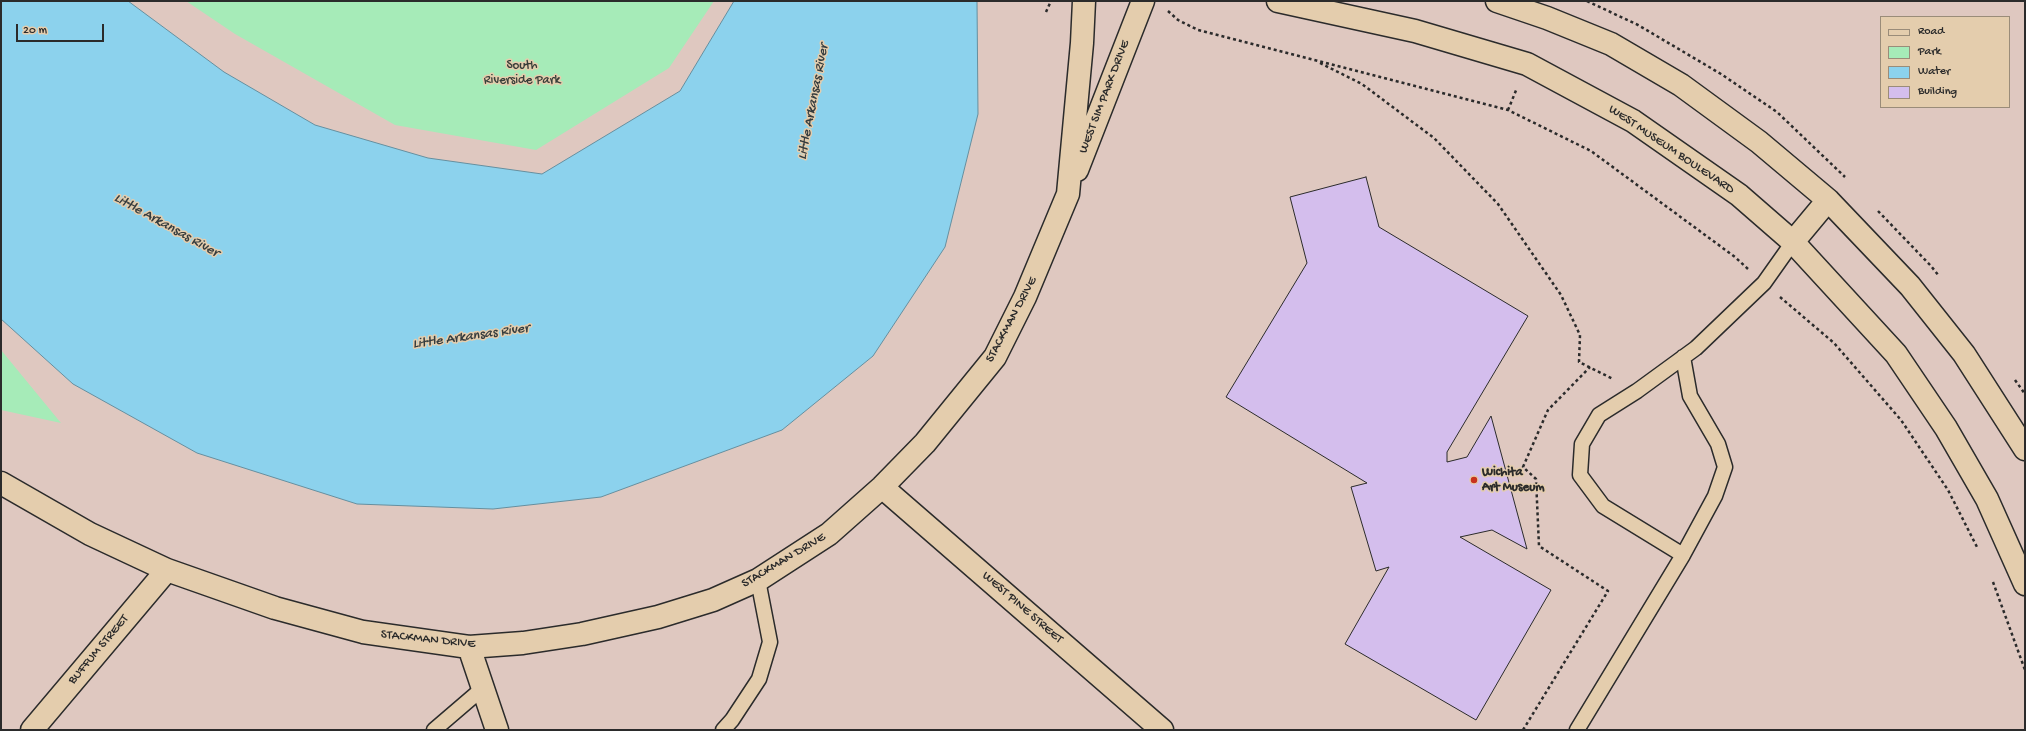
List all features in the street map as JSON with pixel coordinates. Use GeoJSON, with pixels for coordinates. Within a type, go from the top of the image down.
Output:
{"type":"FeatureCollection","features":[{"type":"Feature","properties":{"kind":"street","name":"STACKMAN DRIVE"},"geometry":{"type":"LineString","coordinates":[[1,483],[90,534],[167,570],[275,608],[363,632],[469,646],[552,639],[658,617],[713,600],[758,580],[829,534],[882,487],[925,443],[995,357],[1029,290],[1068,194],[1082,43],[1084,1]]}},
{"type":"Feature","properties":{"kind":"street","name":"WEST MUSEUM BOULEVARD"},"geometry":{"type":"LineString","coordinates":[[1278,1],[1415,31],[1527,64],[1633,121],[1739,195],[1793,242],[1896,354],[1942,422],[1987,499],[2025,584]]}},
{"type":"Feature","properties":{"kind":"street"},"geometry":{"type":"LineString","coordinates":[[1497,1],[1547,18],[1611,44],[1681,85],[1759,142],[1828,200],[1910,286],[1930,311],[1964,354],[2025,449]]}},
{"type":"Feature","properties":{"kind":"street","name":"WEST SIM PARK DRIVE"},"geometry":{"type":"LineString","coordinates":[[1068,194],[1153,3]]}},
{"type":"Feature","properties":{"kind":"street"},"geometry":{"type":"LineString","coordinates":[[1793,242],[1828,200]]}},
{"type":"Feature","properties":{"kind":"street","name":"WEST PINE STREET"},"geometry":{"type":"LineString","coordinates":[[882,487],[1162,730]]}},
{"type":"Feature","properties":{"kind":"street","name":"BUFFUM STREET"},"geometry":{"type":"LineString","coordinates":[[32,730],[167,570]]}},
{"type":"Feature","properties":{"kind":"street"},"geometry":{"type":"LineString","coordinates":[[469,646],[497,730]]}},
{"type":"Feature","properties":{"kind":"lane"},"geometry":{"type":"LineString","coordinates":[[1683,555],[1603,506],[1580,475],[1582,444],[1599,415],[1696,348],[1764,283],[1793,242]]}},
{"type":"Feature","properties":{"kind":"lane"},"geometry":{"type":"LineString","coordinates":[[1577,730],[1683,555],[1715,496],[1725,467],[1718,444],[1690,396],[1683,357]]}},
{"type":"Feature","properties":{"kind":"lane"},"geometry":{"type":"LineString","coordinates":[[723,730],[732,720],[759,678],[770,642],[758,580]]}},
{"type":"Feature","properties":{"kind":"lane"},"geometry":{"type":"LineString","coordinates":[[434,730],[483,688]]}},
{"type":"Feature","properties":{"kind":"path"},"geometry":{"type":"LineString","coordinates":[[1046,12],[1051,1]]}},
{"type":"Feature","properties":{"kind":"path"},"geometry":{"type":"LineString","coordinates":[[1153,3],[1178,20],[1198,30],[1508,110],[1591,151],[1729,252],[1834,344],[1901,420],[1948,490],[1980,553]]}},
{"type":"Feature","properties":{"kind":"path"},"geometry":{"type":"LineString","coordinates":[[1316,60],[1362,84],[1434,138],[1498,204],[1561,295],[1580,335],[1579,362],[1637,390]]}},
{"type":"Feature","properties":{"kind":"path"},"geometry":{"type":"LineString","coordinates":[[1523,730],[1608,591],[1539,546],[1536,479],[1523,467],[1548,410],[1590,367]]}},
{"type":"Feature","properties":{"kind":"path"},"geometry":{"type":"LineString","coordinates":[[1992,580],[2025,670]]}},
{"type":"Feature","properties":{"kind":"green space","name":"South Riverside Park"},"geometry":{"type":"Polygon","coordinates":[[[186,1],[714,1],[669,68],[536,150],[395,125],[235,34],[186,1]]]}},
{"type":"Feature","properties":{"kind":"green space"},"geometry":{"type":"Polygon","coordinates":[[[1,350],[61,423],[1,410],[1,350]]]}},
{"type":"Feature","properties":{"kind":"water","name":"Little Arkansas River"},"geometry":{"type":"Polygon","coordinates":[[[1,1],[128,1],[224,72],[315,125],[428,158],[542,174],[680,91],[734,1],[977,1],[978,114],[945,247],[873,356],[782,430],[601,497],[493,509],[357,504],[197,453],[73,384],[1,319],[1,1]]]}},
{"type":"Feature","properties":{"kind":"building"},"geometry":{"type":"Polygon","coordinates":[[[1366,177],[1379,227],[1528,316],[1447,452],[1447,462],[1467,457],[1491,416],[1527,549],[1492,530],[1460,537],[1551,590],[1476,720],[1345,644],[1389,567],[1376,571],[1351,487],[1367,483],[1226,397],[1307,263],[1290,197],[1366,177]]]}},
{"type":"Feature","properties":{"kind":"place","name":"Wichita Art Museum"},"geometry":{"type":"Point","coordinates":[1474,480]}}]}
